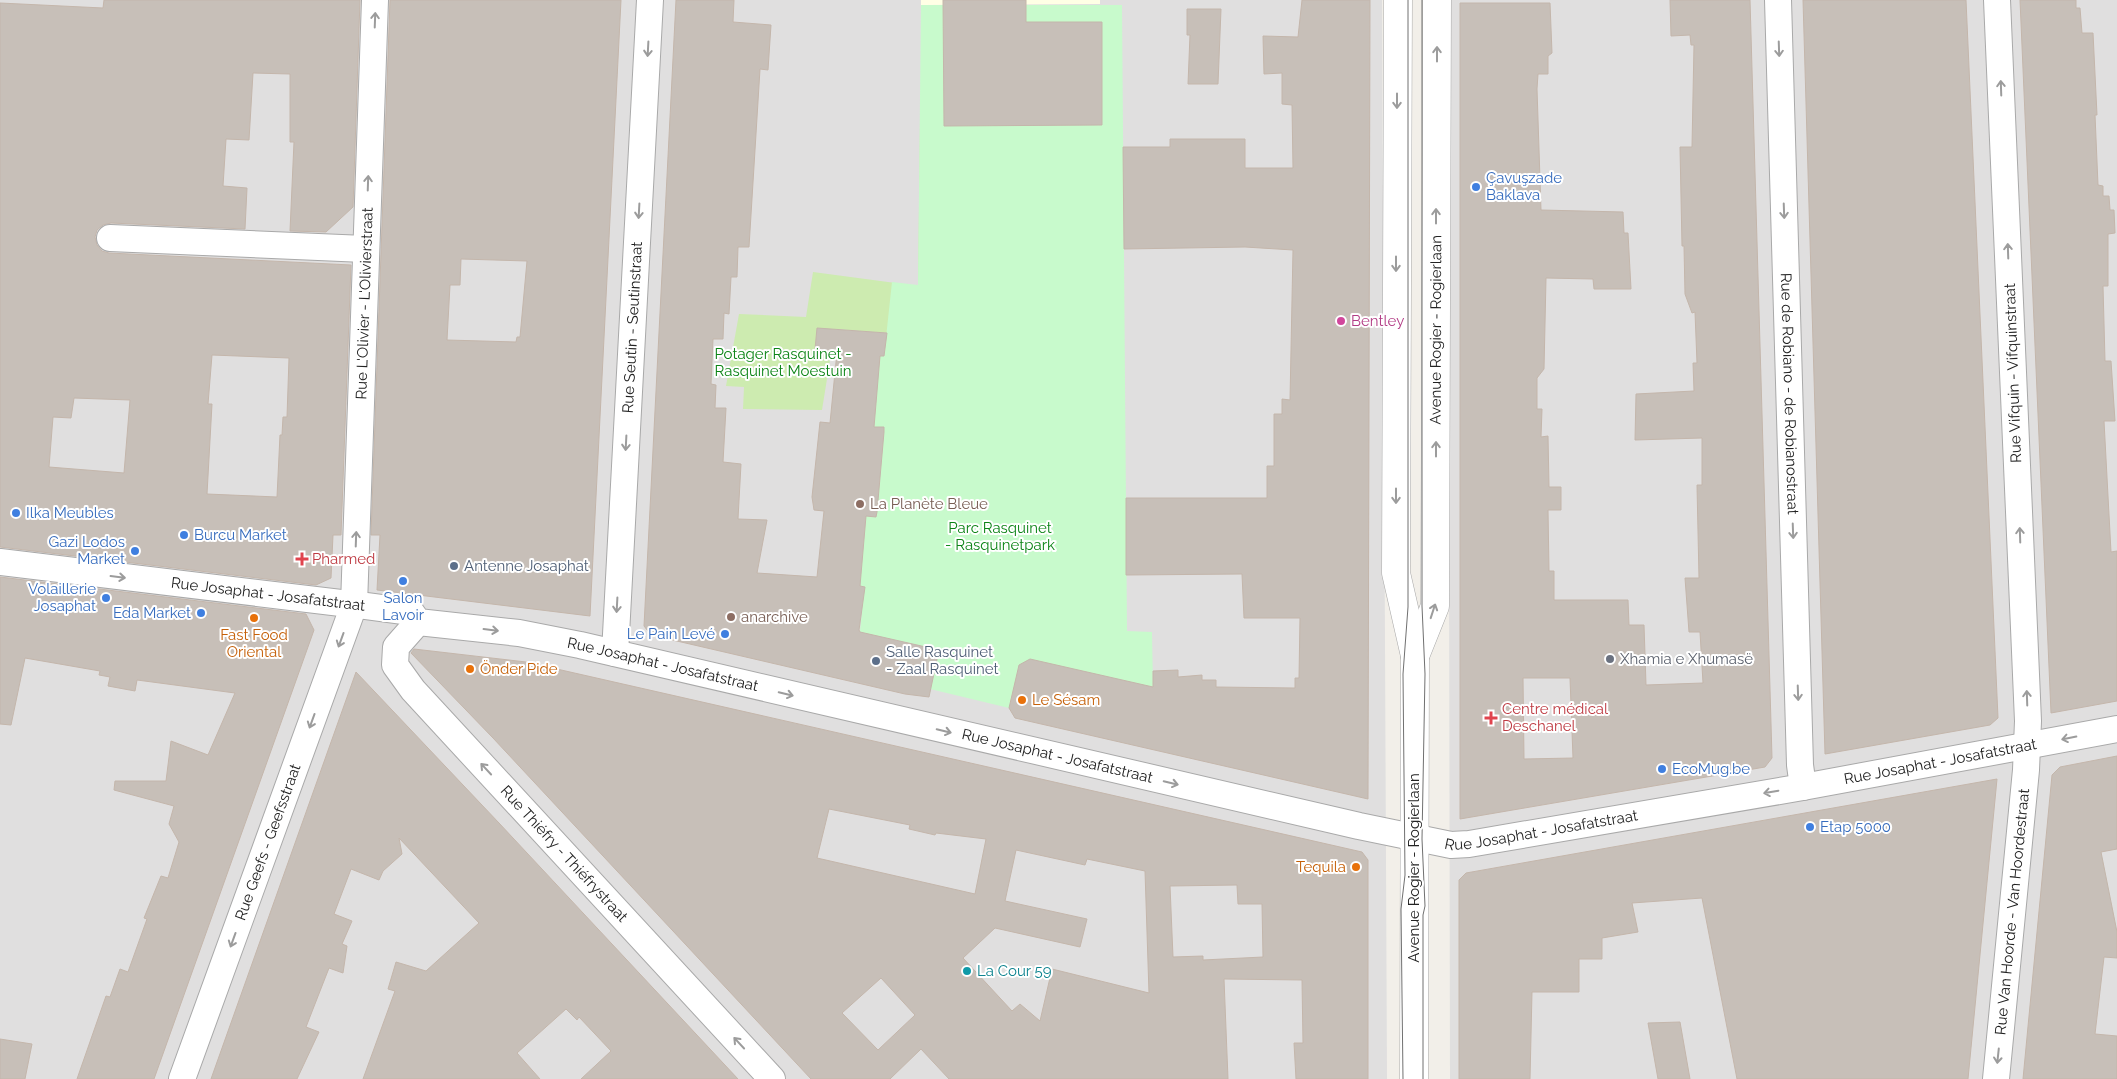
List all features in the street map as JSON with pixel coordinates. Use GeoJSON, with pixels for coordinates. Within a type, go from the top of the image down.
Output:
{"type":"FeatureCollection","features":[{"type":"Feature","properties":{"kind":"street","name":"Rue L'Olivier - L'Olivierstraat"},"geometry":{"type":"LineString","coordinates":[[354,605],[375,0]]}},
{"type":"Feature","properties":{"kind":"street","name":"Rue Seutin - Seutinstraat"},"geometry":{"type":"LineString","coordinates":[[615,653],[650,0]]}},
{"type":"Feature","properties":{"kind":"street","name":"Avenue Rogier - Rogierlaan"},"geometry":{"type":"LineString","coordinates":[[1398,0],[1396,573],[1415,656],[1414,1079]]}},
{"type":"Feature","properties":{"kind":"street","name":"Avenue Rogier - Rogierlaan"},"geometry":{"type":"LineString","coordinates":[[1415,656],[1435,606],[1437,0]]}},
{"type":"Feature","properties":{"kind":"street","name":"Rue de Robiano - de Robianostraat"},"geometry":{"type":"LineString","coordinates":[[1778,0],[1800,765],[1803,787]]}},
{"type":"Feature","properties":{"kind":"street","name":"Rue Vifquin - Vifquinstraat"},"geometry":{"type":"LineString","coordinates":[[1997,0],[2028,721],[2027,746]]}},
{"type":"Feature","properties":{"kind":"street"},"geometry":{"type":"LineString","coordinates":[[110,238],[365,249]]}},
{"type":"Feature","properties":{"kind":"street","name":"Rue Josaphat - Josafatstraat"},"geometry":{"type":"LineString","coordinates":[[0,562],[411,612],[418,622],[519,633],[615,653],[964,735],[1451,845],[1469,844],[1803,787],[2117,729]]}},
{"type":"Feature","properties":{"kind":"street","name":"Rue Geefs - Geefsstraat"},"geometry":{"type":"LineString","coordinates":[[182,1079],[354,605]]}},
{"type":"Feature","properties":{"kind":"street","name":"Rue Thiéfry - Thiéfrystraat"},"geometry":{"type":"LineString","coordinates":[[418,622],[396,647],[394,666],[413,690],[772,1079]]}},
{"type":"Feature","properties":{"kind":"street","name":"Rue Van Hoorde - Van Hoordestraat"},"geometry":{"type":"LineString","coordinates":[[1996,1079],[2027,746]]}},
{"type":"Feature","properties":{"kind":"shaded area"},"geometry":{"type":"Polygon","coordinates":[[[0,0],[1382,0],[1387,1079],[0,1079],[0,0]]]}},
{"type":"Feature","properties":{"kind":"shaded area"},"geometry":{"type":"Polygon","coordinates":[[[921,0],[1100,0],[1100,4],[921,5],[921,0]]]}},
{"type":"Feature","properties":{"kind":"shaded area"},"geometry":{"type":"Polygon","coordinates":[[[1448,0],[2117,0],[2117,1079],[1450,1079],[1448,0]]]}},
{"type":"Feature","properties":{"kind":"green space","name":"Parc Rasquinet - Rasquinetpark"},"geometry":{"type":"Polygon","coordinates":[[[921,5],[1122,5],[1127,631],[1152,632],[1153,687],[1030,660],[1019,666],[1009,708],[930,689],[939,650],[860,632],[864,587],[860,586],[866,516],[875,516],[877,512],[884,432],[874,427],[880,356],[884,356],[892,282],[918,285],[921,5]]]}},
{"type":"Feature","properties":{"kind":"green space","name":"Potager Rasquinet - Rasquinet Moestuin"},"geometry":{"type":"Polygon","coordinates":[[[920,122],[944,251],[886,340],[887,333],[835,329],[822,410],[743,409],[744,387],[726,386],[739,314],[806,317],[813,272],[918,286],[920,122]]]}},
{"type":"Feature","properties":{"kind":"building"},"geometry":{"type":"Polygon","coordinates":[[[104,0],[360,0],[353,207],[326,232],[290,231],[294,142],[290,142],[290,74],[253,73],[249,140],[226,139],[223,186],[247,188],[245,229],[111,223],[103,225],[97,230],[95,237],[97,245],[102,251],[109,253],[351,265],[341,535],[333,535],[331,578],[316,585],[0,547],[0,3],[103,8],[104,0]],[[212,355],[208,404],[212,404],[207,494],[277,497],[280,435],[282,435],[283,417],[287,417],[289,358],[212,355]],[[74,398],[71,418],[53,417],[49,467],[124,473],[130,400],[74,398]]]}},
{"type":"Feature","properties":{"kind":"building"},"geometry":{"type":"Polygon","coordinates":[[[390,0],[621,0],[590,616],[377,590],[380,535],[371,535],[390,0]],[[461,259],[460,285],[450,285],[447,340],[516,342],[517,337],[520,337],[527,261],[461,259]]]}},
{"type":"Feature","properties":{"kind":"building"},"geometry":{"type":"Polygon","coordinates":[[[676,0],[734,0],[733,22],[771,25],[768,70],[760,69],[749,247],[738,247],[737,277],[731,277],[729,314],[724,313],[723,339],[713,339],[711,384],[716,385],[715,408],[726,408],[723,462],[741,464],[738,519],[767,520],[757,573],[817,577],[824,511],[814,510],[812,497],[820,422],[830,423],[837,352],[815,349],[817,328],[887,333],[884,356],[880,356],[874,427],[884,427],[877,512],[876,517],[866,516],[860,586],[865,587],[859,630],[860,632],[939,650],[929,697],[905,694],[651,635],[644,626],[676,0]]]}},
{"type":"Feature","properties":{"kind":"building"},"geometry":{"type":"Polygon","coordinates":[[[943,0],[1026,0],[1026,22],[1102,22],[1102,125],[944,126],[943,0]]]}},
{"type":"Feature","properties":{"kind":"building"},"geometry":{"type":"Polygon","coordinates":[[[1302,0],[1370,0],[1368,799],[1015,718],[1009,708],[1019,665],[1030,659],[1153,687],[1153,671],[1178,670],[1178,677],[1202,675],[1202,680],[1216,680],[1216,687],[1295,688],[1295,678],[1299,678],[1300,618],[1244,618],[1242,574],[1126,575],[1126,498],[1267,498],[1267,466],[1274,466],[1274,414],[1282,414],[1282,399],[1290,400],[1293,250],[1245,247],[1124,249],[1123,147],[1170,147],[1170,139],[1245,139],[1245,168],[1293,168],[1292,105],[1282,104],[1282,73],[1264,74],[1263,36],[1298,37],[1302,0]]]}},
{"type":"Feature","properties":{"kind":"building"},"geometry":{"type":"Polygon","coordinates":[[[1670,0],[1750,0],[1772,758],[1765,767],[1460,819],[1460,3],[1550,3],[1552,53],[1548,56],[1548,74],[1538,74],[1537,89],[1541,210],[1623,212],[1624,233],[1628,233],[1631,289],[1594,289],[1593,279],[1546,278],[1544,369],[1537,378],[1537,409],[1542,409],[1541,437],[1548,436],[1549,487],[1561,487],[1561,510],[1548,510],[1549,571],[1554,571],[1554,600],[1628,600],[1629,625],[1644,625],[1646,685],[1703,683],[1700,632],[1689,632],[1685,578],[1699,578],[1697,485],[1702,485],[1702,438],[1635,440],[1636,394],[1694,391],[1693,363],[1697,363],[1695,312],[1692,313],[1685,294],[1680,147],[1692,147],[1694,45],[1691,45],[1690,35],[1671,36],[1670,0]],[[1523,678],[1524,759],[1573,758],[1570,678],[1523,678]]]}},
{"type":"Feature","properties":{"kind":"building"},"geometry":{"type":"Polygon","coordinates":[[[1803,0],[1966,0],[1998,718],[1990,725],[1825,754],[1803,0]]]}},
{"type":"Feature","properties":{"kind":"building"},"geometry":{"type":"Polygon","coordinates":[[[2020,0],[2076,0],[2076,8],[2080,8],[2082,33],[2093,33],[2098,185],[2103,186],[2103,196],[2109,196],[2110,210],[2114,210],[2115,233],[2108,234],[2108,286],[2103,286],[2105,361],[2111,361],[2115,421],[2104,421],[2111,552],[2117,551],[2117,701],[2051,713],[2020,0]]]}},
{"type":"Feature","properties":{"kind":"building"},"geometry":{"type":"Polygon","coordinates":[[[1187,9],[1221,9],[1218,84],[1188,84],[1190,35],[1187,35],[1187,9]]]}},
{"type":"Feature","properties":{"kind":"building"},"geometry":{"type":"Polygon","coordinates":[[[0,577],[306,614],[314,630],[154,1079],[77,1079],[106,996],[110,997],[120,969],[128,972],[147,919],[144,918],[161,876],[168,878],[179,842],[169,824],[174,806],[114,790],[115,781],[166,781],[171,741],[208,755],[235,693],[137,680],[135,691],[108,686],[110,677],[99,675],[100,671],[25,658],[11,725],[0,724],[0,577]]]}},
{"type":"Feature","properties":{"kind":"building"},"geometry":{"type":"Polygon","coordinates":[[[414,649],[526,662],[1362,852],[1368,860],[1368,1079],[1296,1079],[1294,1043],[1303,1043],[1302,980],[1224,979],[1228,1079],[949,1079],[921,1049],[890,1079],[811,1079],[493,738],[411,653],[414,649]],[[829,809],[817,858],[975,894],[986,839],[936,833],[935,835],[909,829],[910,825],[829,809]],[[1016,850],[1005,901],[1087,919],[1080,947],[995,928],[963,958],[1012,1011],[1020,1004],[1040,1021],[1052,969],[1149,993],[1145,871],[1087,859],[1085,865],[1016,850]],[[1237,885],[1170,886],[1173,957],[1203,956],[1203,960],[1263,957],[1262,904],[1238,904],[1237,885]],[[881,978],[842,1013],[878,1050],[915,1015],[881,978]]]}},
{"type":"Feature","properties":{"kind":"building"},"geometry":{"type":"Polygon","coordinates":[[[356,672],[738,1079],[581,1079],[611,1051],[579,1017],[577,1020],[566,1009],[517,1053],[540,1079],[363,1079],[395,991],[388,989],[396,962],[426,971],[479,923],[399,838],[402,854],[383,871],[379,880],[351,869],[334,914],[352,921],[342,944],[347,946],[343,973],[329,968],[306,1027],[319,1032],[297,1079],[211,1079],[356,672]]]}},
{"type":"Feature","properties":{"kind":"building"},"geometry":{"type":"Polygon","coordinates":[[[2117,756],[2117,849],[2101,852],[2117,932],[2117,958],[2104,957],[2095,1034],[2117,1036],[2117,1079],[2023,1079],[2052,775],[2060,767],[2117,756]]]}},
{"type":"Feature","properties":{"kind":"building"},"geometry":{"type":"Polygon","coordinates":[[[1997,779],[1968,1079],[1737,1079],[1702,898],[1632,903],[1638,932],[1602,938],[1602,959],[1579,959],[1579,992],[1532,992],[1530,1079],[1459,1079],[1459,880],[1466,873],[1997,779]]]}},
{"type":"Feature","properties":{"kind":"building"},"geometry":{"type":"Polygon","coordinates":[[[1680,1022],[1690,1079],[1658,1079],[1648,1023],[1680,1022]]]}},
{"type":"Feature","properties":{"kind":"building"},"geometry":{"type":"Polygon","coordinates":[[[0,1039],[32,1044],[25,1079],[0,1079],[0,1039]]]}},
{"type":"Feature","properties":{"kind":"tram line"},"geometry":{"type":"LineString","coordinates":[[1403,1079],[1401,909],[1405,875],[1403,674],[1408,607],[1408,0]]}},
{"type":"Feature","properties":{"kind":"tram line"},"geometry":{"type":"LineString","coordinates":[[1422,0],[1422,606],[1425,674],[1422,839],[1425,906],[1423,915],[1423,1079]]}},
{"type":"Feature","properties":{"kind":"place","name":"Çavuşzade Baklava"},"geometry":{"type":"Point","coordinates":[1476,187]}},
{"type":"Feature","properties":{"kind":"place","name":"Bentley"},"geometry":{"type":"Point","coordinates":[1341,321]}},
{"type":"Feature","properties":{"kind":"place","name":"La Planète Bleue"},"geometry":{"type":"Point","coordinates":[860,504]}},
{"type":"Feature","properties":{"kind":"place","name":"Ilka Meubles"},"geometry":{"type":"Point","coordinates":[16,513]}},
{"type":"Feature","properties":{"kind":"place","name":"Burcu Market"},"geometry":{"type":"Point","coordinates":[184,535]}},
{"type":"Feature","properties":{"kind":"place","name":"Gazi Lodos Market"},"geometry":{"type":"Point","coordinates":[135,551]}},
{"type":"Feature","properties":{"kind":"place","name":"Pharmed"},"geometry":{"type":"Point","coordinates":[302,559]}},
{"type":"Feature","properties":{"kind":"place","name":"Antenne Josaphat"},"geometry":{"type":"Point","coordinates":[454,566]}},
{"type":"Feature","properties":{"kind":"place","name":"Salon Lavoir"},"geometry":{"type":"Point","coordinates":[403,581]}},
{"type":"Feature","properties":{"kind":"place","name":"Volaillerie Josaphat"},"geometry":{"type":"Point","coordinates":[106,598]}},
{"type":"Feature","properties":{"kind":"place","name":"Eda Market"},"geometry":{"type":"Point","coordinates":[201,613]}},
{"type":"Feature","properties":{"kind":"place","name":"anarchive"},"geometry":{"type":"Point","coordinates":[731,617]}},
{"type":"Feature","properties":{"kind":"place","name":"Fast Food Oriental"},"geometry":{"type":"Point","coordinates":[254,618]}},
{"type":"Feature","properties":{"kind":"place","name":"Le Pain Levé"},"geometry":{"type":"Point","coordinates":[725,634]}},
{"type":"Feature","properties":{"kind":"place","name":"Xhamia e Xhumasë"},"geometry":{"type":"Point","coordinates":[1610,659]}},
{"type":"Feature","properties":{"kind":"place","name":"Salle Rasquinet - Zaal Rasquinet"},"geometry":{"type":"Point","coordinates":[876,661]}},
{"type":"Feature","properties":{"kind":"place","name":"Önder Pide"},"geometry":{"type":"Point","coordinates":[470,669]}},
{"type":"Feature","properties":{"kind":"place","name":"Le Sésam"},"geometry":{"type":"Point","coordinates":[1022,700]}},
{"type":"Feature","properties":{"kind":"place","name":"Centre médical Deschanel"},"geometry":{"type":"Point","coordinates":[1491,718]}},
{"type":"Feature","properties":{"kind":"place","name":"EcoMug.be"},"geometry":{"type":"Point","coordinates":[1662,769]}},
{"type":"Feature","properties":{"kind":"place","name":"Etap 5000"},"geometry":{"type":"Point","coordinates":[1810,827]}},
{"type":"Feature","properties":{"kind":"place","name":"Tequila"},"geometry":{"type":"Point","coordinates":[1356,867]}},
{"type":"Feature","properties":{"kind":"place","name":"La Cour 59"},"geometry":{"type":"Point","coordinates":[967,971]}}]}
